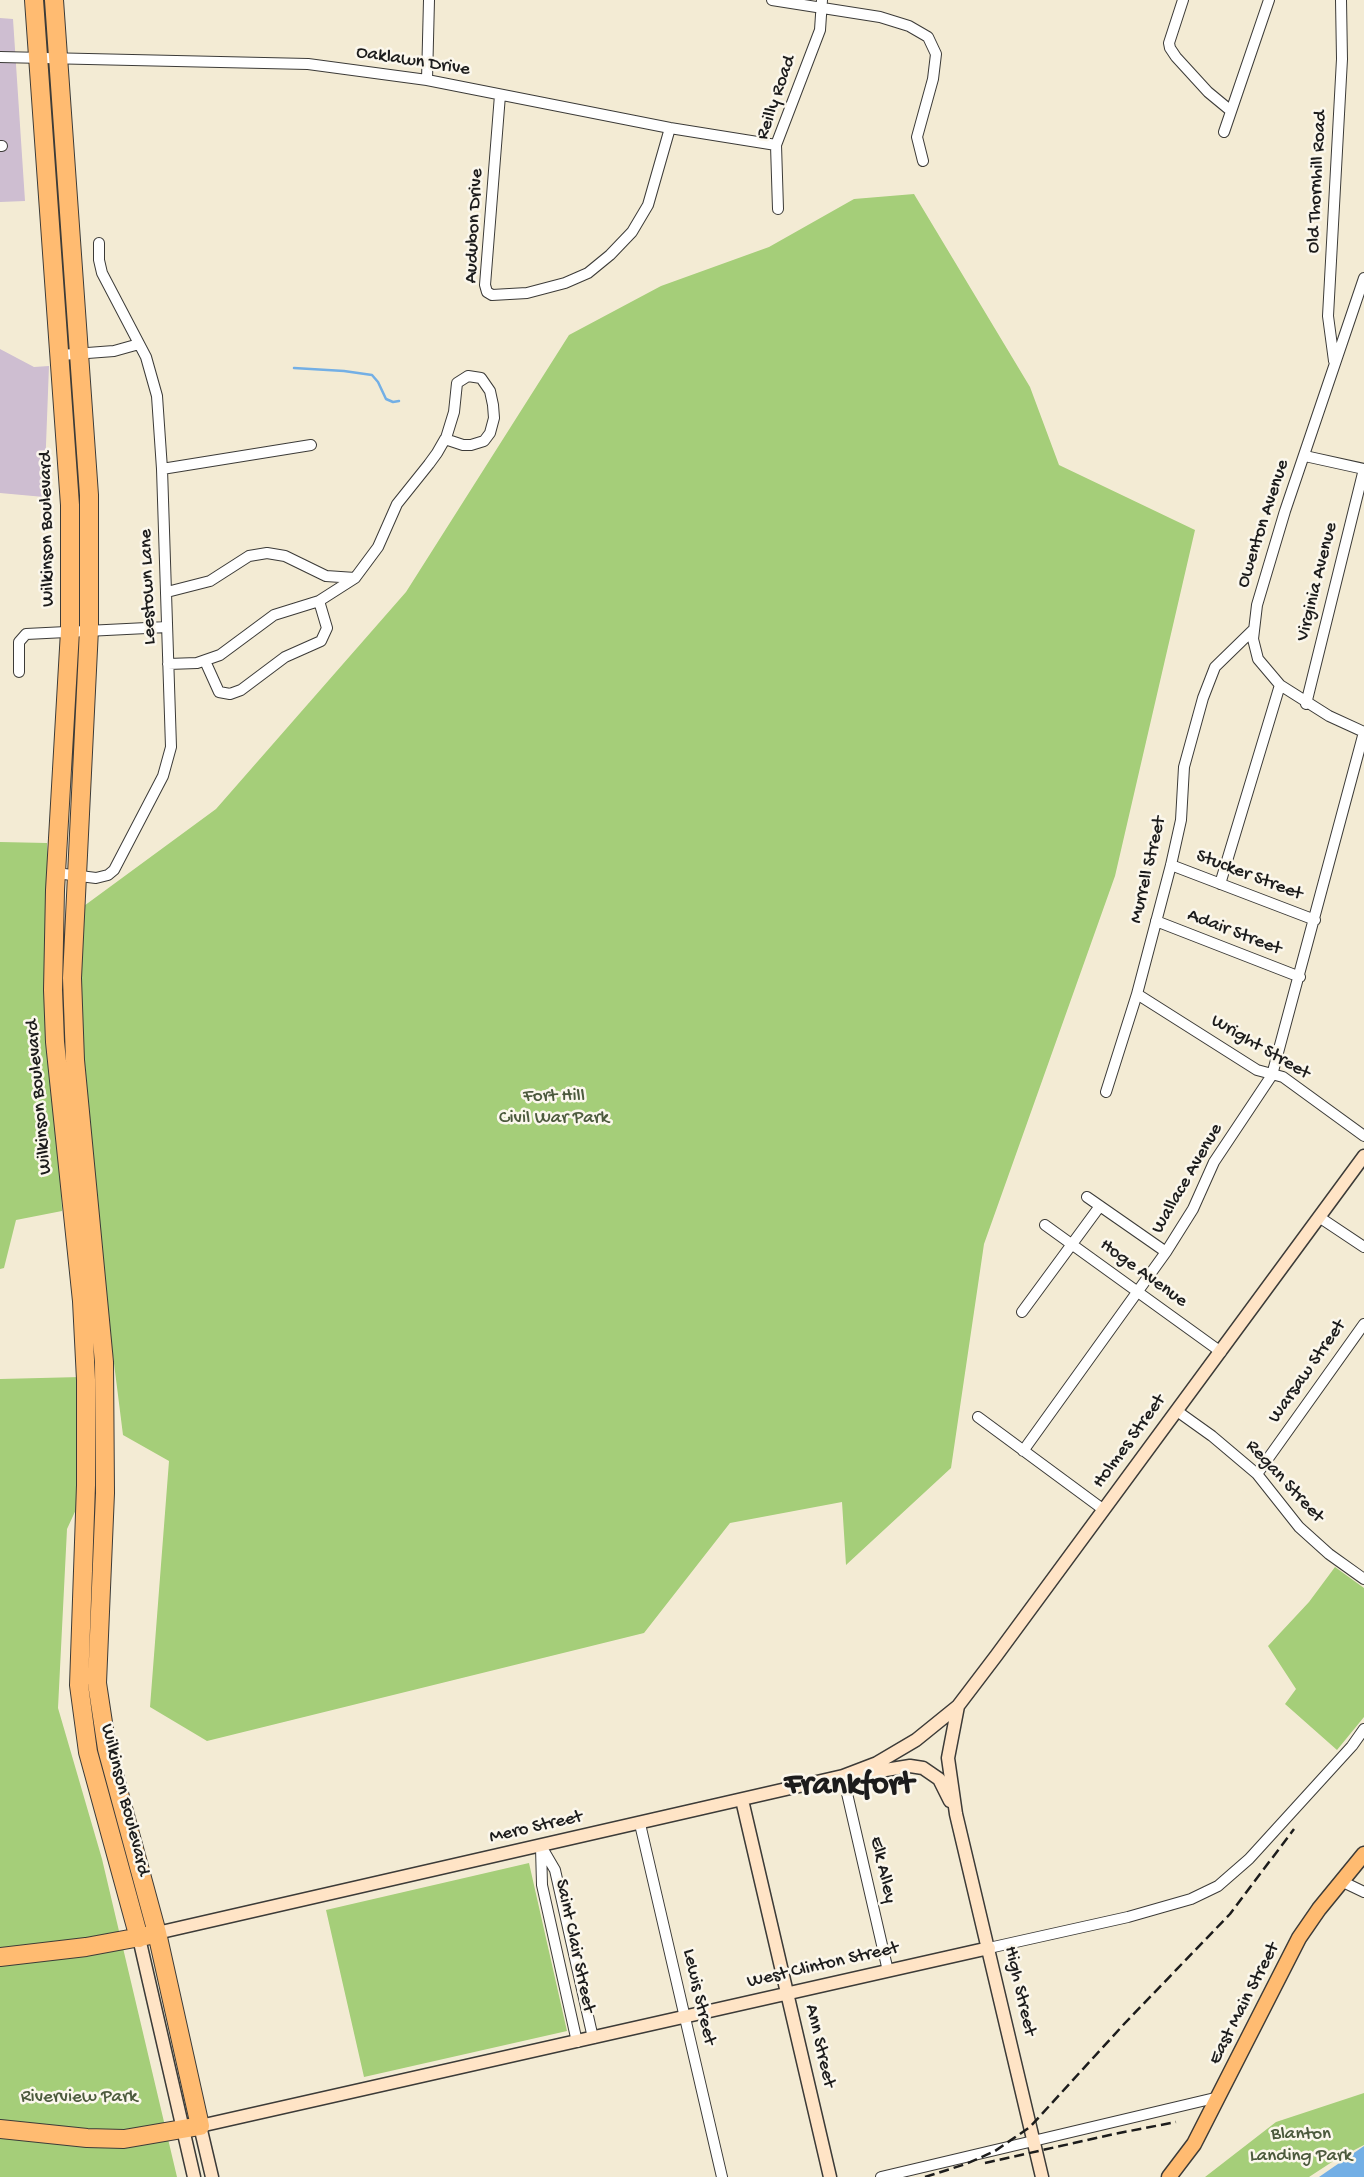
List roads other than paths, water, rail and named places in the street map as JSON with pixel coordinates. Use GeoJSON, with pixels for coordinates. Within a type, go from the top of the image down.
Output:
{"type":"FeatureCollection","features":[{"type":"Feature","properties":{"kind":"highway","name":"Wilkinson Boulevard"},"geometry":{"type":"LineString","coordinates":[[34,0],[70,505],[70,631],[53,939],[53,1016],[82,1301],[87,1407],[79,1661],[80,1709],[88,1752],[139,1938]]}},
{"type":"Feature","properties":{"kind":"highway","name":"Wilkinson Boulevard"},"geometry":{"type":"LineString","coordinates":[[54,0],[89,495],[89,629],[72,964],[73,1033],[105,1376],[105,1493],[97,1683],[107,1749],[158,1933],[192,2127]]}},
{"type":"Feature","properties":{"kind":"highway"},"geometry":{"type":"LineString","coordinates":[[0,1957],[86,1947],[158,1933]]}},
{"type":"Feature","properties":{"kind":"highway"},"geometry":{"type":"LineString","coordinates":[[0,2129],[124,2139],[192,2127]]}},
{"type":"Feature","properties":{"kind":"main road","name":"Holmes Street"},"geometry":{"type":"LineString","coordinates":[[916,1740],[958,1706],[1364,1156]]}},
{"type":"Feature","properties":{"kind":"main road","name":"High Street"},"geometry":{"type":"LineString","coordinates":[[958,1706],[948,1758],[956,1814],[1042,2177]]}},
{"type":"Feature","properties":{"kind":"main road","name":"Mero Street"},"geometry":{"type":"LineString","coordinates":[[158,1933],[843,1776],[877,1763],[916,1740]]}},
{"type":"Feature","properties":{"kind":"main road","name":"High Street"},"geometry":{"type":"LineString","coordinates":[[843,1776],[910,1766],[923,1768],[939,1779],[956,1814]]}},
{"type":"Feature","properties":{"kind":"main road","name":"Ann Street"},"geometry":{"type":"LineString","coordinates":[[742,1800],[830,2177]]}},
{"type":"Feature","properties":{"kind":"main road","name":"East Main Street"},"geometry":{"type":"LineString","coordinates":[[1169,2177],[1194,2144],[1299,1938],[1364,1854]]}},
{"type":"Feature","properties":{"kind":"main road","name":"Wilkinson Boulevard"},"geometry":{"type":"LineString","coordinates":[[139,1938],[192,2127],[212,2177]]}},
{"type":"Feature","properties":{"kind":"main road","name":"West Clinton Street"},"geometry":{"type":"LineString","coordinates":[[192,2127],[989,1948]]}},
{"type":"Feature","properties":{"kind":"main road","name":"Wilkinson Boulevard"},"geometry":{"type":"LineString","coordinates":[[192,2127],[194,2177]]}},
{"type":"Feature","properties":{"kind":"street"},"geometry":{"type":"LineString","coordinates":[[428,80],[429,0]]}},
{"type":"Feature","properties":{"kind":"street"},"geometry":{"type":"LineString","coordinates":[[772,0],[822,5],[880,17],[909,26],[928,37],[936,54],[933,79],[916,137],[923,161]]}},
{"type":"Feature","properties":{"kind":"street"},"geometry":{"type":"LineString","coordinates":[[1183,0],[1169,43],[1170,48],[1208,92],[1231,111]]}},
{"type":"Feature","properties":{"kind":"street"},"geometry":{"type":"LineString","coordinates":[[1224,132],[1269,0]]}},
{"type":"Feature","properties":{"kind":"street","name":"Old Thornhill Road"},"geometry":{"type":"LineString","coordinates":[[1335,365],[1328,316],[1342,59],[1341,0]]}},
{"type":"Feature","properties":{"kind":"street","name":"Reilly Road"},"geometry":{"type":"LineString","coordinates":[[778,209],[776,145],[820,30],[822,5]]}},
{"type":"Feature","properties":{"kind":"street","name":"Oaklawn Drive"},"geometry":{"type":"LineString","coordinates":[[0,57],[308,64],[428,80],[670,128],[776,145]]}},
{"type":"Feature","properties":{"kind":"street","name":"Audubon Drive"},"geometry":{"type":"LineString","coordinates":[[500,95],[485,285],[486,292],[492,295],[527,293],[565,283],[588,273],[610,256],[632,232],[648,205],[670,128]]}},
{"type":"Feature","properties":{"kind":"street","name":"Leestown Lane"},"geometry":{"type":"LineString","coordinates":[[56,873],[96,878],[106,876],[114,870],[163,776],[171,747],[167,592],[157,396],[139,344],[102,273],[99,243]]}},
{"type":"Feature","properties":{"kind":"street","name":"Owenton Avenue"},"geometry":{"type":"LineString","coordinates":[[1364,278],[1256,605],[1253,639],[1258,659],[1280,685],[1307,704],[1364,732]]}},
{"type":"Feature","properties":{"kind":"street"},"geometry":{"type":"LineString","coordinates":[[61,355],[114,351],[139,344]]}},
{"type":"Feature","properties":{"kind":"street"},"geometry":{"type":"LineString","coordinates":[[168,664],[205,661],[220,654],[274,615],[319,601],[355,578],[378,547],[397,504],[445,439],[454,412],[455,386],[468,376],[477,376],[484,380],[492,398],[493,423],[488,436],[475,444],[463,445],[445,439]]}},
{"type":"Feature","properties":{"kind":"street"},"geometry":{"type":"LineString","coordinates":[[162,469],[311,445]]}},
{"type":"Feature","properties":{"kind":"street"},"geometry":{"type":"LineString","coordinates":[[1305,456],[1364,469]]}},
{"type":"Feature","properties":{"kind":"street","name":"Virginia Avenue"},"geometry":{"type":"LineString","coordinates":[[1307,704],[1364,469]]}},
{"type":"Feature","properties":{"kind":"street"},"geometry":{"type":"LineString","coordinates":[[167,592],[211,581],[249,556],[267,553],[285,556],[315,572],[334,577],[355,578]]}},
{"type":"Feature","properties":{"kind":"street"},"geometry":{"type":"LineString","coordinates":[[334,577],[334,592]]}},
{"type":"Feature","properties":{"kind":"street"},"geometry":{"type":"LineString","coordinates":[[205,661],[219,692],[226,695],[235,693],[285,657],[321,641],[327,628],[319,601]]}},
{"type":"Feature","properties":{"kind":"street"},"geometry":{"type":"LineString","coordinates":[[19,673],[19,646],[23,636],[35,632],[167,626]]}},
{"type":"Feature","properties":{"kind":"street","name":"Murrell Street"},"geometry":{"type":"LineString","coordinates":[[1106,1092],[1137,994],[1171,865],[1181,820],[1184,767],[1191,735],[1210,677],[1221,660],[1254,629]]}},
{"type":"Feature","properties":{"kind":"street"},"geometry":{"type":"LineString","coordinates":[[1220,884],[1280,685]]}},
{"type":"Feature","properties":{"kind":"street","name":"Wallace Avenue"},"geometry":{"type":"LineString","coordinates":[[1023,1451],[1166,1252],[1193,1209],[1214,1162],[1272,1075],[1364,732]]}},
{"type":"Feature","properties":{"kind":"street","name":"Stucker Street"},"geometry":{"type":"LineString","coordinates":[[1171,865],[1315,920]]}},
{"type":"Feature","properties":{"kind":"street","name":"Adair Street"},"geometry":{"type":"LineString","coordinates":[[1156,921],[1300,977]]}},
{"type":"Feature","properties":{"kind":"street","name":"Wright Street"},"geometry":{"type":"LineString","coordinates":[[1137,994],[1257,1070],[1283,1077],[1364,1136]]}},
{"type":"Feature","properties":{"kind":"street"},"geometry":{"type":"LineString","coordinates":[[1087,1197],[1166,1252]]}},
{"type":"Feature","properties":{"kind":"street"},"geometry":{"type":"LineString","coordinates":[[1022,1312],[1100,1206]]}},
{"type":"Feature","properties":{"kind":"street"},"geometry":{"type":"LineString","coordinates":[[1319,1217],[1364,1247]]}},
{"type":"Feature","properties":{"kind":"street","name":"Hoge Avenue"},"geometry":{"type":"LineString","coordinates":[[1045,1224],[1221,1352]]}},
{"type":"Feature","properties":{"kind":"street","name":"Warsaw Street"},"geometry":{"type":"LineString","coordinates":[[1257,1474],[1364,1324]]}},
{"type":"Feature","properties":{"kind":"street","name":"Regan Street"},"geometry":{"type":"LineString","coordinates":[[1177,1411],[1257,1474],[1299,1527],[1329,1554],[1364,1579]]}},
{"type":"Feature","properties":{"kind":"street"},"geometry":{"type":"LineString","coordinates":[[978,1417],[1104,1510]]}},
{"type":"Feature","properties":{"kind":"street","name":"West Clinton Street"},"geometry":{"type":"LineString","coordinates":[[989,1948],[1128,1917],[1191,1899],[1219,1886],[1250,1859],[1352,1746],[1364,1729]]}},
{"type":"Feature","properties":{"kind":"street","name":"Elk Alley"},"geometry":{"type":"LineString","coordinates":[[843,1776],[888,1971]]}},
{"type":"Feature","properties":{"kind":"street","name":"Lewis Street"},"geometry":{"type":"LineString","coordinates":[[640,1824],[722,2177]]}},
{"type":"Feature","properties":{"kind":"street","name":"Saint Clair Street"},"geometry":{"type":"LineString","coordinates":[[541,1846],[555,1870],[593,2038]]}},
{"type":"Feature","properties":{"kind":"street","name":"Saint Clair Street"},"geometry":{"type":"LineString","coordinates":[[541,1846],[540,1875],[543,1895],[577,2042]]}},
{"type":"Feature","properties":{"kind":"street"},"geometry":{"type":"LineString","coordinates":[[1341,1881],[1364,1892]]}},
{"type":"Feature","properties":{"kind":"street"},"geometry":{"type":"LineString","coordinates":[[881,2177],[1219,2097]]}},
{"type":"Feature","properties":{"kind":"water"},"geometry":{"type":"Polygon","coordinates":[[[1364,2146],[1364,2177],[1319,2177],[1364,2146]]]}},
{"type":"Feature","properties":{"kind":"waterway"},"geometry":{"type":"LineString","coordinates":[[294,368],[372,375],[386,399],[399,401]]}},
{"type":"Feature","properties":{"kind":"railway"},"geometry":{"type":"LineString","coordinates":[[925,2177],[995,2151],[1030,2127],[1230,1914],[1294,1829]]}},
{"type":"Feature","properties":{"kind":"railway"},"geometry":{"type":"LineString","coordinates":[[985,2163],[1176,2122]]}},
{"type":"Feature","properties":{"kind":"district","name":"Frankfort"},"geometry":{"type":"Point","coordinates":[849,1787]}},
{"type":"Feature","properties":{"kind":"park label","name":"Fort Hill Civil War Park"},"geometry":{"type":"Point","coordinates":[554,1108]}},
{"type":"Feature","properties":{"kind":"park label","name":"Riverview Park"},"geometry":{"type":"Point","coordinates":[79,2098]}},
{"type":"Feature","properties":{"kind":"park label","name":"Blanton Landing Park"},"geometry":{"type":"Point","coordinates":[1301,2146]}}]}
